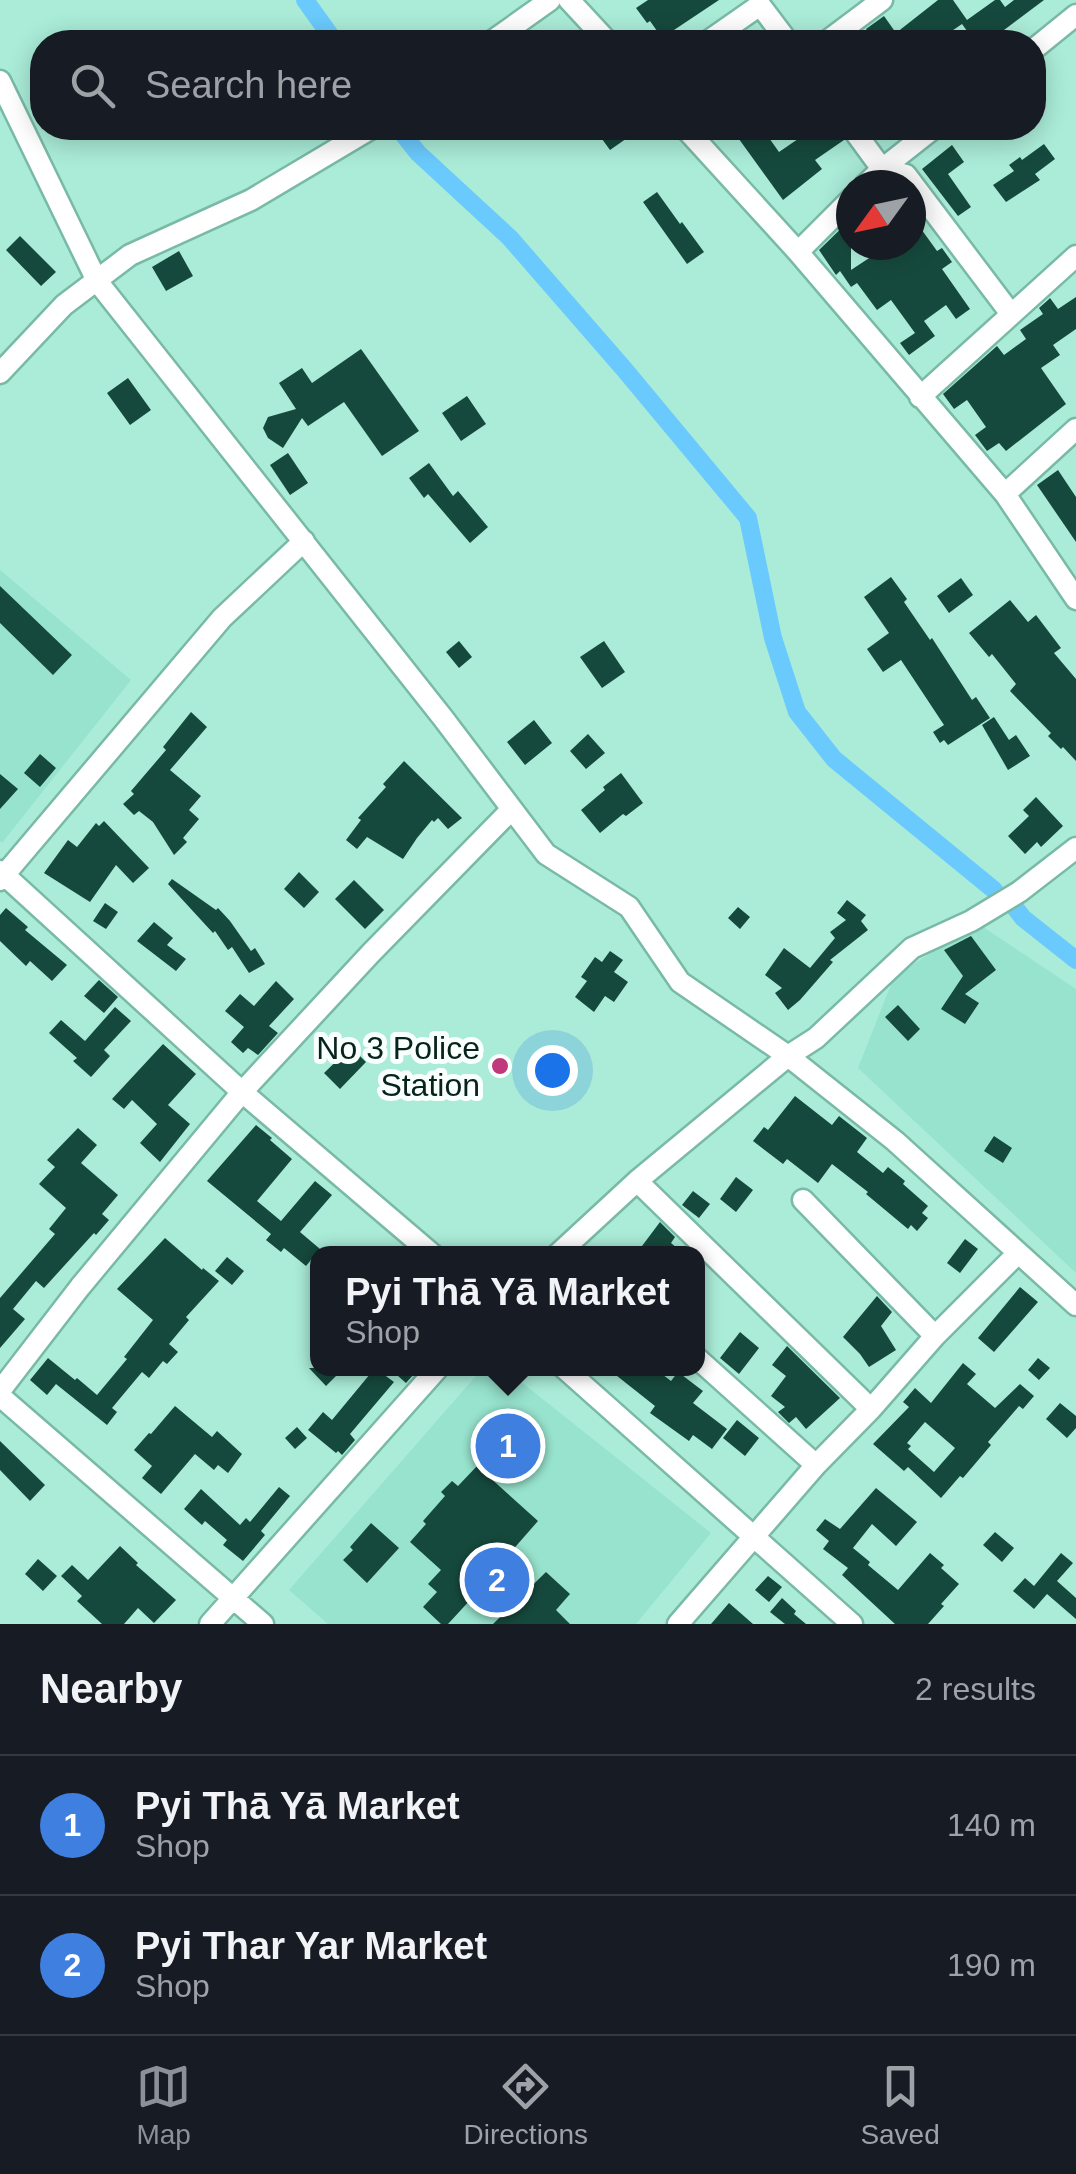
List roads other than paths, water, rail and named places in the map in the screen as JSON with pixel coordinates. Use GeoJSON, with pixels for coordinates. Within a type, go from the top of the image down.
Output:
{"type":"FeatureCollection","features":[{"type":"Feature","properties":{"kind":"street"},"geometry":{"type":"LineString","coordinates":[[509,30],[550,0]]}},
{"type":"Feature","properties":{"kind":"street"},"geometry":{"type":"LineString","coordinates":[[570,0],[597,30]]}},
{"type":"Feature","properties":{"kind":"street"},"geometry":{"type":"LineString","coordinates":[[842,30],[882,0]]}},
{"type":"Feature","properties":{"kind":"street"},"geometry":{"type":"LineString","coordinates":[[724,30],[764,2],[781,30]]}},
{"type":"Feature","properties":{"kind":"street"},"geometry":{"type":"LineString","coordinates":[[1046,39],[1076,15]]}},
{"type":"Feature","properties":{"kind":"street"},"geometry":{"type":"LineString","coordinates":[[0,81],[97,281],[546,854],[630,907],[680,982],[788,1056],[894,1141],[1076,1305]]}},
{"type":"Feature","properties":{"kind":"street"},"geometry":{"type":"LineString","coordinates":[[0,373],[64,305],[130,256],[252,200],[352,140]]}},
{"type":"Feature","properties":{"kind":"street"},"geometry":{"type":"LineString","coordinates":[[696,140],[798,252],[1005,494],[1076,599]]}},
{"type":"Feature","properties":{"kind":"street"},"geometry":{"type":"LineString","coordinates":[[861,140],[882,168],[906,175],[1011,314]]}},
{"type":"Feature","properties":{"kind":"street"},"geometry":{"type":"LineString","coordinates":[[882,168],[918,140]]}},
{"type":"Feature","properties":{"kind":"street"},"geometry":{"type":"LineString","coordinates":[[798,252],[836,214]]}},
{"type":"Feature","properties":{"kind":"street"},"geometry":{"type":"LineString","coordinates":[[920,397],[1076,256]]}},
{"type":"Feature","properties":{"kind":"street"},"geometry":{"type":"LineString","coordinates":[[1005,494],[1076,429]]}},
{"type":"Feature","properties":{"kind":"street"},"geometry":{"type":"LineString","coordinates":[[304,542],[222,618],[2,876],[242,1092],[423,1246]]}},
{"type":"Feature","properties":{"kind":"street"},"geometry":{"type":"LineString","coordinates":[[263,1624],[0,1393],[80,1287],[242,1092],[512,810]]}},
{"type":"Feature","properties":{"kind":"street"},"geometry":{"type":"LineString","coordinates":[[573,1246],[637,1180],[788,1056],[816,1038],[912,948],[971,921],[1018,892],[1076,848]]}},
{"type":"Feature","properties":{"kind":"street"},"geometry":{"type":"LineString","coordinates":[[637,1180],[705,1246]]}},
{"type":"Feature","properties":{"kind":"street"},"geometry":{"type":"LineString","coordinates":[[803,1200],[935,1336]]}},
{"type":"Feature","properties":{"kind":"street"},"geometry":{"type":"LineString","coordinates":[[705,1246],[871,1408]]}},
{"type":"Feature","properties":{"kind":"street"},"geometry":{"type":"LineString","coordinates":[[678,1624],[816,1465],[1018,1253]]}},
{"type":"Feature","properties":{"kind":"street"},"geometry":{"type":"LineString","coordinates":[[705,1364],[816,1465]]}},
{"type":"Feature","properties":{"kind":"street"},"geometry":{"type":"LineString","coordinates":[[210,1624],[431,1376]]}},
{"type":"Feature","properties":{"kind":"street"},"geometry":{"type":"LineString","coordinates":[[573,1376],[852,1624]]}},
{"type":"Feature","properties":{"kind":"waterway"},"geometry":{"type":"LineString","coordinates":[[305,0],[326,30]]}},
{"type":"Feature","properties":{"kind":"waterway"},"geometry":{"type":"LineString","coordinates":[[408,140],[510,238],[748,518],[773,638],[797,712],[834,759],[994,890]]}},
{"type":"Feature","properties":{"kind":"waterway"},"geometry":{"type":"LineString","coordinates":[[1013,905],[1023,918],[1076,960]]}},
{"type":"Feature","properties":{"kind":"place","name":"No 3 Police Station"},"geometry":{"type":"Point","coordinates":[500,1066]}},
{"type":"Feature","properties":{"kind":"place","name":"Pyi Thā Yā Market"},"geometry":{"type":"Point","coordinates":[508,1446]}},
{"type":"Feature","properties":{"kind":"place","name":"Pyi Thar Yar Market"},"geometry":{"type":"Point","coordinates":[497,1580]}}]}
